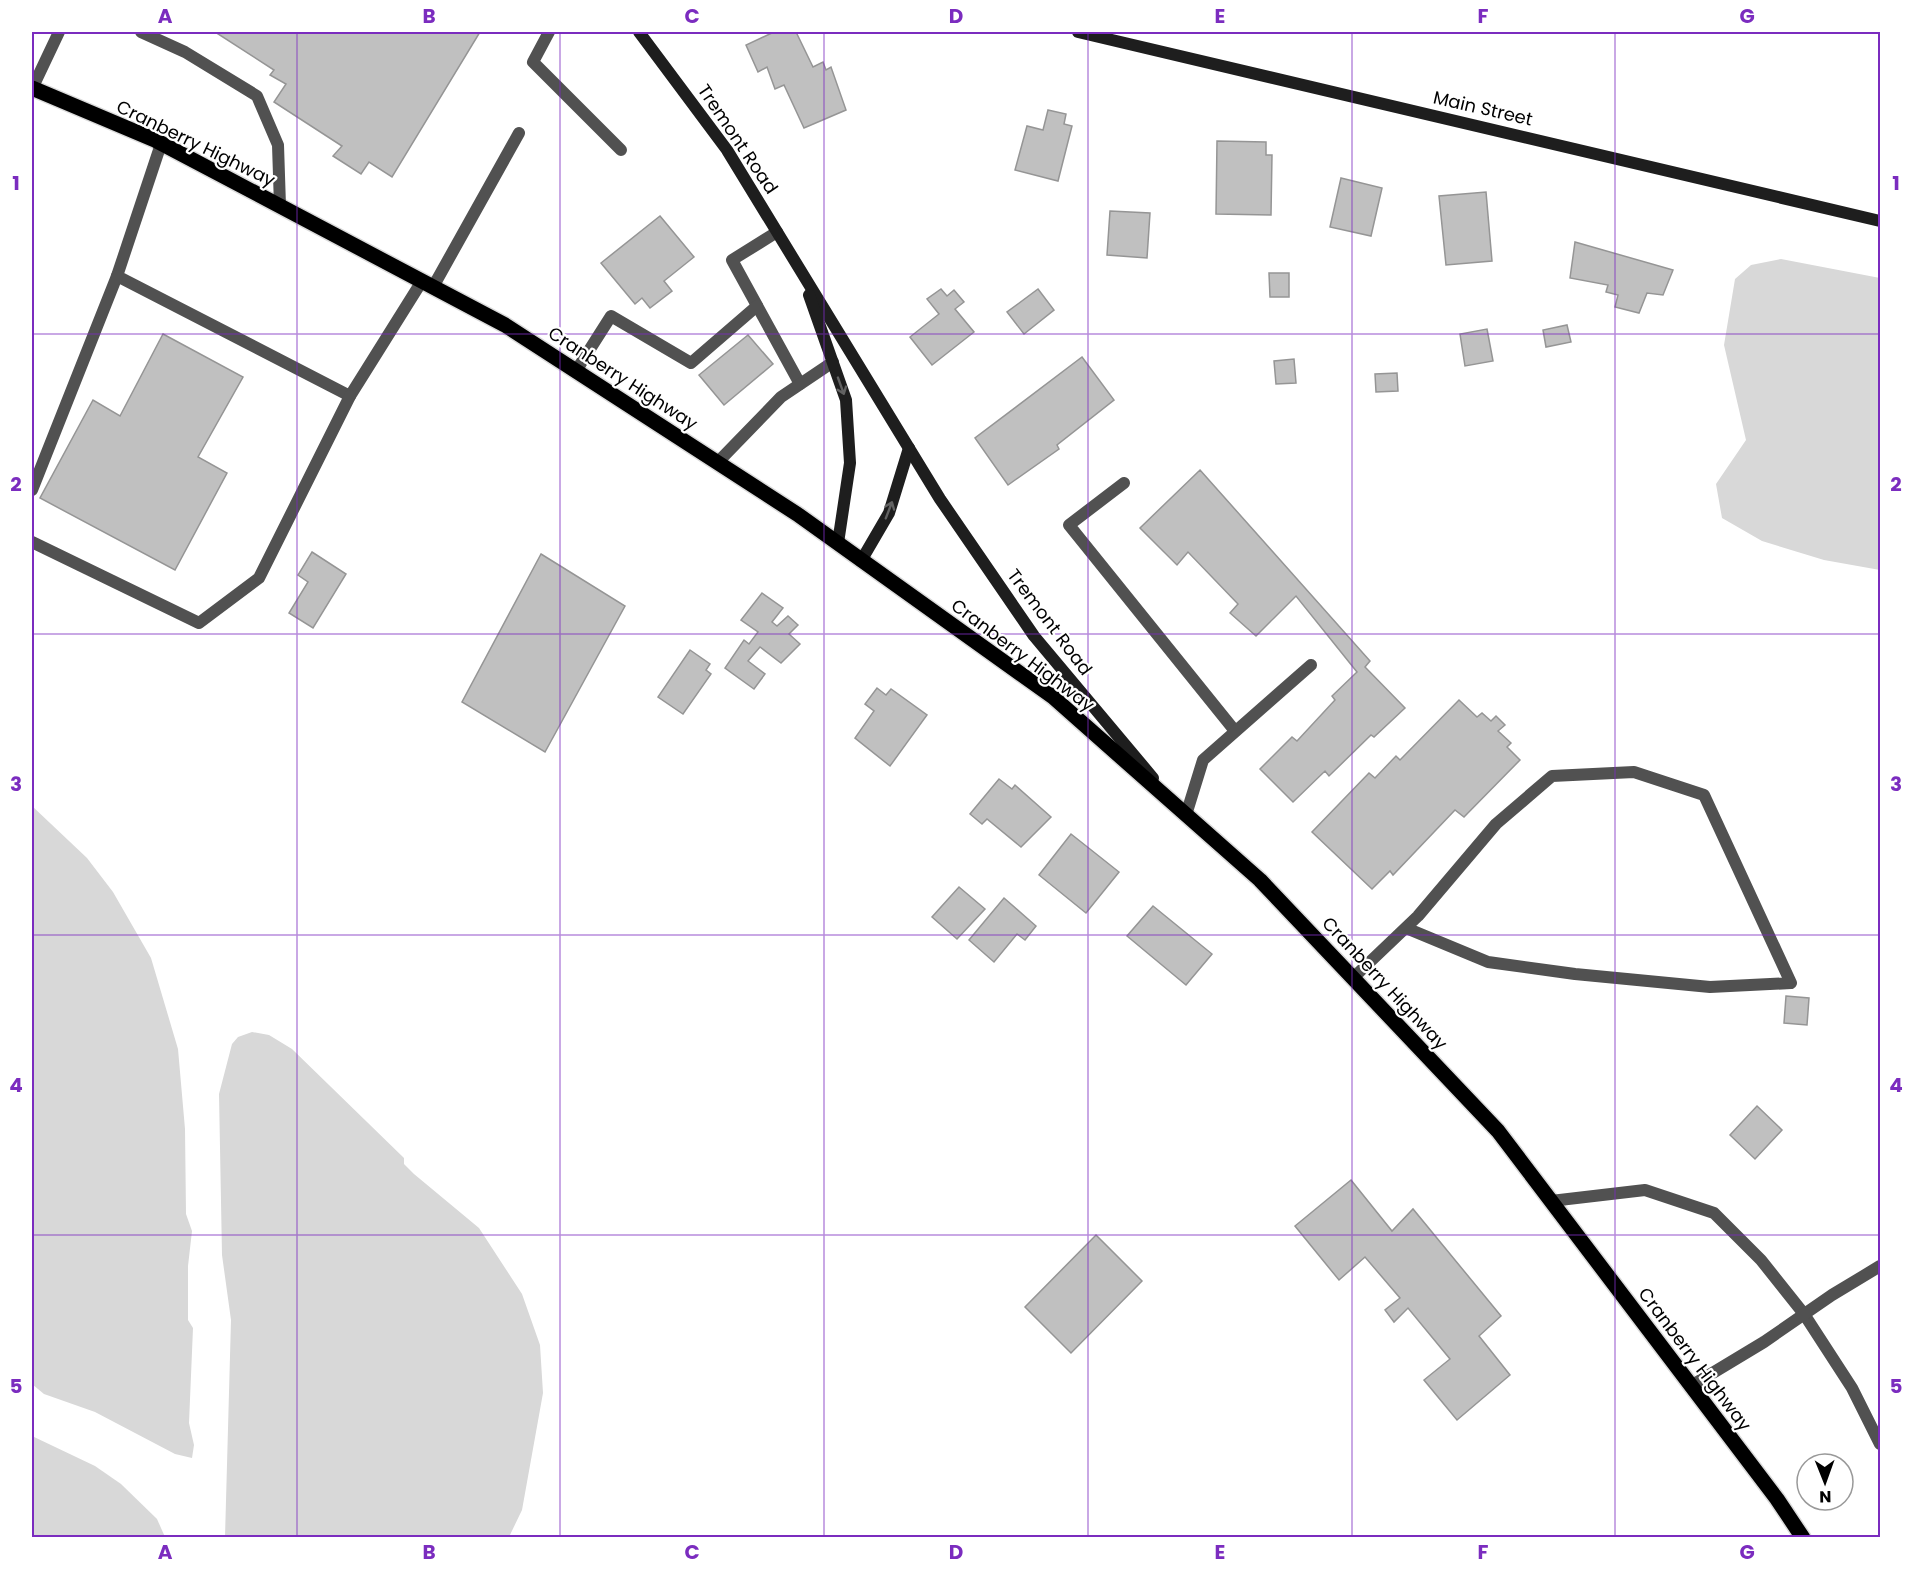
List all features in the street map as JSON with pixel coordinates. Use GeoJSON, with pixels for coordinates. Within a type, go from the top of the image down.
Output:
{"type":"FeatureCollection","features":[{"type":"Feature","properties":{"kind":"main road","name":"Tremont Road"},"geometry":{"type":"LineString","coordinates":[[639,32],[727,150],[940,499],[1034,636],[1182,811]]}},
{"type":"Feature","properties":{"kind":"main road","name":"Main Street"},"geometry":{"type":"LineString","coordinates":[[1078,32],[1881,221]]}},
{"type":"Feature","properties":{"kind":"main road","name":"Cranberry Highway"},"geometry":{"type":"LineString","coordinates":[[32,88],[161,144],[505,325],[718,462],[838,543],[1053,697],[1260,880],[1498,1131],[1777,1499],[1803,1538]]}},
{"type":"Feature","properties":{"kind":"main road","name":"Tremont Road"},"geometry":{"type":"LineString","coordinates":[[801,271],[846,400],[850,464],[838,543]]}},
{"type":"Feature","properties":{"kind":"main road"},"geometry":{"type":"LineString","coordinates":[[861,561],[889,513],[909,448]]}},
{"type":"Feature","properties":{"kind":"lane"},"geometry":{"type":"LineString","coordinates":[[32,88],[59,32]]}},
{"type":"Feature","properties":{"kind":"lane"},"geometry":{"type":"LineString","coordinates":[[141,32],[185,52],[257,96],[278,145],[280,207]]}},
{"type":"Feature","properties":{"kind":"lane"},"geometry":{"type":"LineString","coordinates":[[549,32],[533,62],[621,150]]}},
{"type":"Feature","properties":{"kind":"lane"},"geometry":{"type":"LineString","coordinates":[[32,542],[199,623],[259,578],[350,396],[428,284],[519,133]]}},
{"type":"Feature","properties":{"kind":"lane"},"geometry":{"type":"LineString","coordinates":[[32,490],[117,276],[161,144]]}},
{"type":"Feature","properties":{"kind":"lane"},"geometry":{"type":"LineString","coordinates":[[777,232],[732,260],[800,384]]}},
{"type":"Feature","properties":{"kind":"lane"},"geometry":{"type":"LineString","coordinates":[[117,276],[350,396]]}},
{"type":"Feature","properties":{"kind":"lane"},"geometry":{"type":"LineString","coordinates":[[576,371],[612,316],[691,363],[757,306]]}},
{"type":"Feature","properties":{"kind":"lane"},"geometry":{"type":"LineString","coordinates":[[718,462],[781,397],[833,362]]}},
{"type":"Feature","properties":{"kind":"lane"},"geometry":{"type":"LineString","coordinates":[[1124,483],[1069,525],[1235,732]]}},
{"type":"Feature","properties":{"kind":"lane"},"geometry":{"type":"LineString","coordinates":[[1182,811],[1203,760],[1311,664]]}},
{"type":"Feature","properties":{"kind":"lane"},"geometry":{"type":"LineString","coordinates":[[1353,978],[1418,916],[1496,824],[1552,776],[1634,772],[1704,795],[1791,982],[1710,987],[1499,964],[1488,962],[1406,928]]}},
{"type":"Feature","properties":{"kind":"lane"},"geometry":{"type":"LineString","coordinates":[[1551,1202],[1645,1190],[1714,1213],[1761,1260],[1804,1314],[1852,1388],[1881,1444]]}},
{"type":"Feature","properties":{"kind":"lane"},"geometry":{"type":"LineString","coordinates":[[1691,1386],[1881,1266]]}},
{"type":"Feature","properties":{"kind":"shaded area"},"geometry":{"type":"Polygon","coordinates":[[[1781,259],[1880,278],[1880,570],[1824,560],[1762,541],[1722,518],[1716,484],[1746,440],[1724,345],[1735,279],[1751,265],[1781,259]]]}},
{"type":"Feature","properties":{"kind":"shaded area"},"geometry":{"type":"Polygon","coordinates":[[[32,806],[87,858],[113,892],[151,958],[178,1049],[185,1129],[186,1214],[192,1231],[188,1266],[188,1320],[193,1328],[189,1423],[194,1445],[192,1458],[175,1454],[95,1412],[44,1394],[32,1384],[32,806]]]}},
{"type":"Feature","properties":{"kind":"shaded area"},"geometry":{"type":"Polygon","coordinates":[[[252,1032],[269,1035],[292,1049],[404,1158],[404,1164],[414,1174],[479,1228],[522,1294],[540,1345],[543,1393],[522,1510],[509,1537],[225,1537],[231,1320],[222,1255],[219,1094],[232,1044],[238,1037],[252,1032]]]}},
{"type":"Feature","properties":{"kind":"shaded area"},"geometry":{"type":"Polygon","coordinates":[[[32,1436],[95,1466],[121,1484],[157,1519],[165,1537],[32,1537],[32,1436]]]}},
{"type":"Feature","properties":{"kind":"building"},"geometry":{"type":"Polygon","coordinates":[[[215,32],[480,32],[392,177],[369,162],[361,174],[333,156],[342,146],[274,102],[286,84],[270,75],[274,70],[215,32]]]}},
{"type":"Feature","properties":{"kind":"building"},"geometry":{"type":"Polygon","coordinates":[[[774,32],[796,32],[813,67],[823,62],[826,70],[831,67],[846,110],[804,128],[784,85],[775,89],[767,67],[758,72],[746,45],[774,32]]]}},
{"type":"Feature","properties":{"kind":"building"},"geometry":{"type":"Polygon","coordinates":[[[1048,110],[1066,114],[1064,124],[1072,126],[1058,181],[1015,170],[1027,126],[1043,130],[1048,110]]]}},
{"type":"Feature","properties":{"kind":"building"},"geometry":{"type":"Polygon","coordinates":[[[1217,141],[1266,142],[1266,155],[1272,155],[1271,215],[1216,214],[1217,141]]]}},
{"type":"Feature","properties":{"kind":"building"},"geometry":{"type":"Polygon","coordinates":[[[1341,178],[1382,188],[1371,236],[1330,227],[1341,178]]]}},
{"type":"Feature","properties":{"kind":"building"},"geometry":{"type":"Polygon","coordinates":[[[1486,192],[1492,261],[1446,265],[1439,196],[1486,192]]]}},
{"type":"Feature","properties":{"kind":"building"},"geometry":{"type":"Polygon","coordinates":[[[1110,211],[1150,213],[1147,258],[1107,255],[1110,211]]]}},
{"type":"Feature","properties":{"kind":"building"},"geometry":{"type":"Polygon","coordinates":[[[660,216],[694,257],[664,281],[672,291],[650,308],[642,298],[635,304],[601,263],[660,216]]]}},
{"type":"Feature","properties":{"kind":"building"},"geometry":{"type":"Polygon","coordinates":[[[1575,242],[1673,270],[1663,295],[1647,293],[1639,313],[1615,307],[1618,295],[1606,292],[1608,285],[1570,278],[1575,242]]]}},
{"type":"Feature","properties":{"kind":"building"},"geometry":{"type":"Polygon","coordinates":[[[1269,273],[1289,273],[1289,297],[1270,297],[1269,273]]]}},
{"type":"Feature","properties":{"kind":"building"},"geometry":{"type":"Polygon","coordinates":[[[941,289],[947,296],[954,290],[964,302],[955,309],[974,332],[932,365],[910,337],[939,314],[927,299],[941,289]]]}},
{"type":"Feature","properties":{"kind":"building"},"geometry":{"type":"Polygon","coordinates":[[[1038,289],[1054,310],[1024,334],[1007,312],[1038,289]]]}},
{"type":"Feature","properties":{"kind":"building"},"geometry":{"type":"Polygon","coordinates":[[[1567,325],[1571,342],[1546,347],[1543,330],[1567,325]]]}},
{"type":"Feature","properties":{"kind":"building"},"geometry":{"type":"Polygon","coordinates":[[[1487,329],[1493,361],[1465,366],[1460,334],[1487,329]]]}},
{"type":"Feature","properties":{"kind":"building"},"geometry":{"type":"Polygon","coordinates":[[[163,334],[243,377],[198,457],[227,473],[175,570],[40,498],[93,400],[120,416],[163,334]]]}},
{"type":"Feature","properties":{"kind":"building"},"geometry":{"type":"Polygon","coordinates":[[[748,335],[773,364],[724,405],[699,375],[748,335]]]}},
{"type":"Feature","properties":{"kind":"building"},"geometry":{"type":"Polygon","coordinates":[[[1082,357],[1114,400],[1057,445],[1059,449],[1008,485],[975,438],[1082,357]]]}},
{"type":"Feature","properties":{"kind":"building"},"geometry":{"type":"Polygon","coordinates":[[[1294,359],[1296,383],[1276,384],[1274,361],[1294,359]]]}},
{"type":"Feature","properties":{"kind":"building"},"geometry":{"type":"Polygon","coordinates":[[[1397,373],[1398,391],[1376,392],[1375,374],[1397,373]]]}},
{"type":"Feature","properties":{"kind":"building"},"geometry":{"type":"Polygon","coordinates":[[[1200,470],[1370,661],[1365,667],[1405,708],[1374,737],[1371,735],[1329,776],[1325,771],[1293,802],[1260,769],[1292,737],[1297,741],[1335,700],[1332,696],[1357,672],[1296,596],[1256,636],[1230,613],[1238,604],[1188,552],[1177,565],[1140,528],[1200,470]]]}},
{"type":"Feature","properties":{"kind":"building"},"geometry":{"type":"Polygon","coordinates":[[[312,552],[346,574],[313,628],[289,613],[308,582],[298,575],[312,552]]]}},
{"type":"Feature","properties":{"kind":"building"},"geometry":{"type":"Polygon","coordinates":[[[541,554],[625,606],[545,752],[462,702],[541,554]]]}},
{"type":"Feature","properties":{"kind":"building"},"geometry":{"type":"Polygon","coordinates":[[[762,593],[783,608],[772,622],[777,626],[788,616],[798,625],[789,634],[800,644],[781,663],[760,647],[748,661],[765,674],[754,689],[725,668],[744,640],[749,644],[758,632],[741,620],[762,593]]]}},
{"type":"Feature","properties":{"kind":"building"},"geometry":{"type":"Polygon","coordinates":[[[690,650],[710,664],[706,670],[711,674],[683,714],[658,697],[690,650]]]}},
{"type":"Feature","properties":{"kind":"building"},"geometry":{"type":"Polygon","coordinates":[[[877,688],[886,695],[891,689],[927,715],[890,766],[855,738],[874,711],[865,704],[877,688]]]}},
{"type":"Feature","properties":{"kind":"building"},"geometry":{"type":"Polygon","coordinates":[[[1459,700],[1477,717],[1482,713],[1491,721],[1496,716],[1505,725],[1498,731],[1511,743],[1507,747],[1520,760],[1464,817],[1455,810],[1393,875],[1390,871],[1372,889],[1312,832],[1369,773],[1375,778],[1396,756],[1400,760],[1459,700]]]}},
{"type":"Feature","properties":{"kind":"building"},"geometry":{"type":"Polygon","coordinates":[[[999,779],[1012,789],[1015,785],[1051,817],[1021,847],[987,819],[982,824],[970,814],[999,779]]]}},
{"type":"Feature","properties":{"kind":"building"},"geometry":{"type":"Polygon","coordinates":[[[1071,834],[1119,872],[1086,913],[1039,875],[1071,834]]]}},
{"type":"Feature","properties":{"kind":"building"},"geometry":{"type":"Polygon","coordinates":[[[959,887],[985,909],[957,939],[932,917],[959,887]]]}},
{"type":"Feature","properties":{"kind":"building"},"geometry":{"type":"Polygon","coordinates":[[[1004,898],[1036,926],[1025,940],[1017,934],[994,962],[969,940],[1004,898]]]}},
{"type":"Feature","properties":{"kind":"building"},"geometry":{"type":"Polygon","coordinates":[[[1153,906],[1212,954],[1186,985],[1127,936],[1153,906]]]}},
{"type":"Feature","properties":{"kind":"building"},"geometry":{"type":"Polygon","coordinates":[[[1786,996],[1809,998],[1807,1025],[1784,1023],[1786,996]]]}},
{"type":"Feature","properties":{"kind":"building"},"geometry":{"type":"Polygon","coordinates":[[[1757,1106],[1782,1130],[1755,1159],[1730,1135],[1757,1106]]]}},
{"type":"Feature","properties":{"kind":"building"},"geometry":{"type":"Polygon","coordinates":[[[1351,1180],[1392,1231],[1413,1209],[1501,1316],[1479,1336],[1510,1375],[1457,1420],[1424,1380],[1450,1359],[1408,1308],[1394,1322],[1385,1310],[1400,1298],[1365,1257],[1339,1280],[1295,1226],[1351,1180]]]}},
{"type":"Feature","properties":{"kind":"building"},"geometry":{"type":"Polygon","coordinates":[[[1096,1235],[1142,1281],[1071,1353],[1025,1307],[1096,1235]]]}}]}
